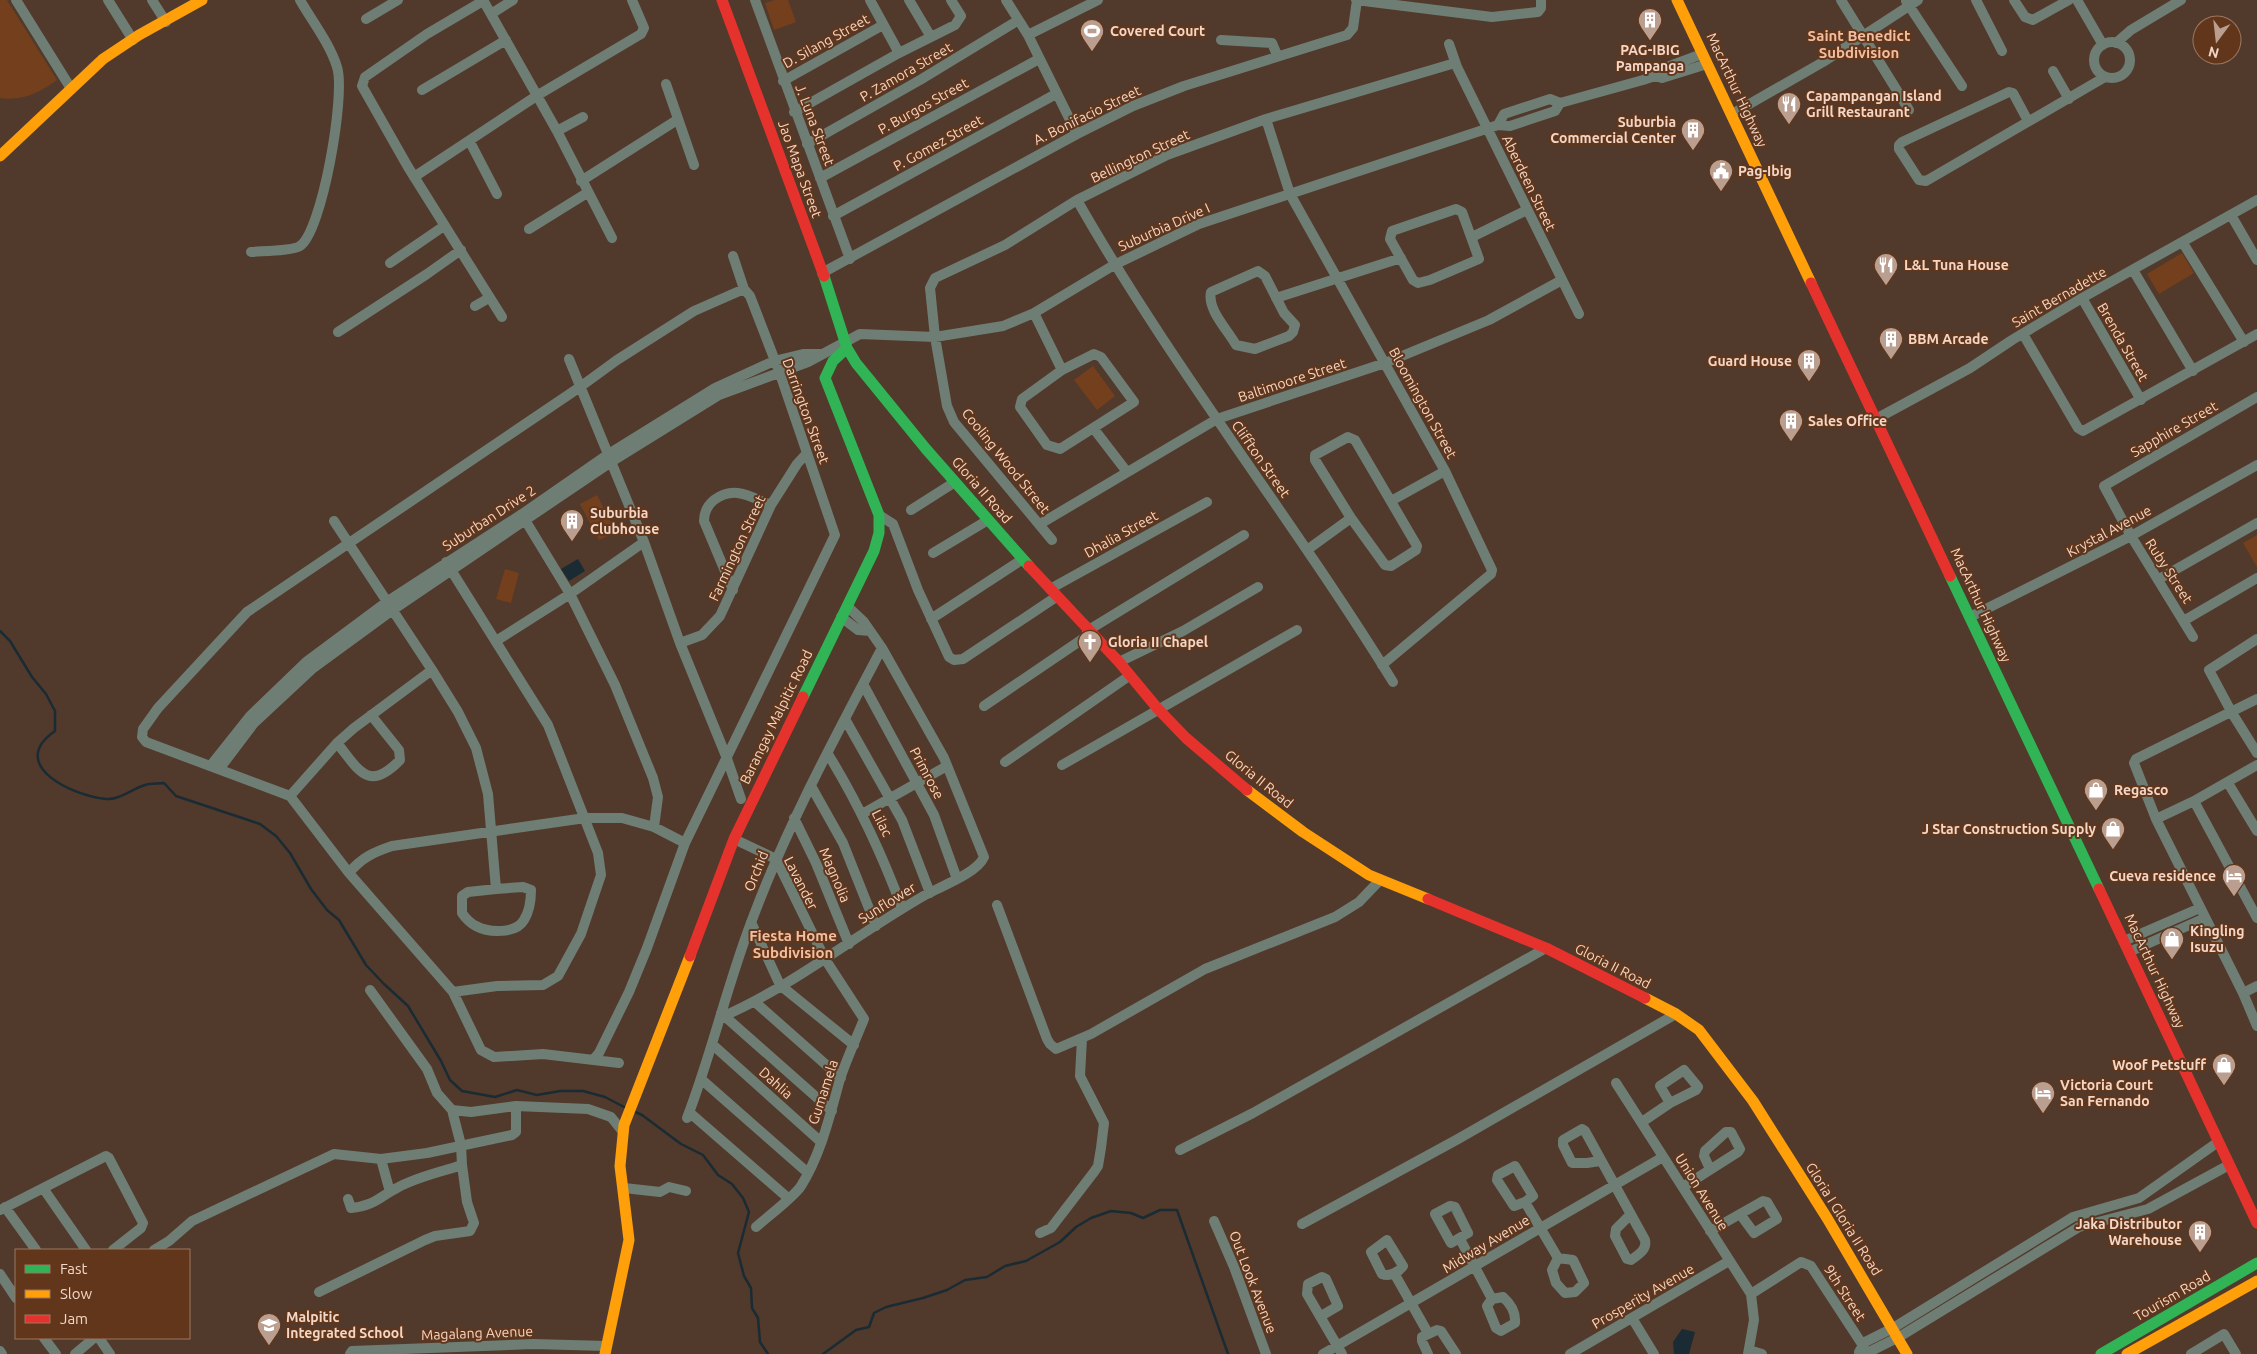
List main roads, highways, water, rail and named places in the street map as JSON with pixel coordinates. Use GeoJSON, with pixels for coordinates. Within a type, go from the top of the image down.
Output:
{"type":"FeatureCollection","features":[{"type":"Feature","properties":{"kind":"main road"},"geometry":{"type":"LineString","coordinates":[[0,156],[21,139],[70,87],[106,57],[202,0]]}},
{"type":"Feature","properties":{"kind":"main road","name":"Jao Mapa Street"},"geometry":{"type":"LineString","coordinates":[[722,0],[836,307],[846,344]]}},
{"type":"Feature","properties":{"kind":"main road","name":"MacArthur Highway"},"geometry":{"type":"LineString","coordinates":[[1677,0],[2257,1223]]}},
{"type":"Feature","properties":{"kind":"main road","name":"Gloria II Road"},"geometry":{"type":"LineString","coordinates":[[846,344],[896,412],[955,482],[1088,632],[1119,662],[1158,709],[1186,738],[1267,806],[1315,841],[1380,880],[1546,948],[1676,1014],[1699,1030],[1753,1101]]}},
{"type":"Feature","properties":{"kind":"main road","name":"Barangay Malpitic Road"},"geometry":{"type":"LineString","coordinates":[[606,1350],[629,1240],[620,1166],[624,1128],[630,1106],[677,992],[715,884],[734,839],[874,551],[880,526],[878,515],[826,378],[827,368],[846,344]]}},
{"type":"Feature","properties":{"kind":"main road","name":"Gloria I Gloria II Road"},"geometry":{"type":"LineString","coordinates":[[1753,1101],[1896,1333],[1907,1354]]}},
{"type":"Feature","properties":{"kind":"main road","name":"Tourism Road"},"geometry":{"type":"LineString","coordinates":[[2102,1354],[2257,1263]]}},
{"type":"Feature","properties":{"kind":"main road","name":"Tourism Road"},"geometry":{"type":"LineString","coordinates":[[2127,1354],[2257,1282]]}},
{"type":"Feature","properties":{"kind":"water"},"geometry":{"type":"Polygon","coordinates":[[[578,559],[585,571],[569,581],[561,569],[578,559]]]}},
{"type":"Feature","properties":{"kind":"water"},"geometry":{"type":"Polygon","coordinates":[[[1682,1329],[1695,1332],[1689,1354],[1674,1354],[1673,1342],[1682,1329]]]}},
{"type":"Feature","properties":{"kind":"waterway"},"geometry":{"type":"LineString","coordinates":[[0,631],[10,641],[32,677],[46,694],[55,711],[55,731],[42,744],[38,756],[41,767],[50,777],[77,792],[106,799],[121,796],[145,785],[164,783],[176,796],[260,824],[276,836],[290,853],[311,889],[327,910],[339,920],[366,965],[408,1006],[441,1061],[450,1080],[462,1091],[495,1097],[517,1090],[537,1095],[560,1091],[583,1091],[605,1097],[626,1108]]}},
{"type":"Feature","properties":{"kind":"waterway"},"geometry":{"type":"LineString","coordinates":[[633,1111],[642,1115],[681,1144],[703,1155],[718,1175],[732,1184],[743,1198],[749,1212],[738,1253],[744,1276],[751,1288],[752,1308],[758,1318],[760,1342],[768,1354]]}},
{"type":"Feature","properties":{"kind":"waterway"},"geometry":{"type":"LineString","coordinates":[[823,1354],[856,1330],[869,1327],[874,1313],[886,1307],[947,1290],[965,1280],[987,1277],[1005,1266],[1026,1261],[1060,1242],[1076,1227],[1091,1218],[1111,1211],[1131,1213],[1143,1218],[1160,1210],[1177,1210],[1228,1354]]}},
{"type":"Feature","properties":{"kind":"place","name":"PAG-IBIG Pampanga"},"geometry":{"type":"Point","coordinates":[1650,41]}},
{"type":"Feature","properties":{"kind":"place","name":"Covered Court"},"geometry":{"type":"Point","coordinates":[1092,52]}},
{"type":"Feature","properties":{"kind":"place","name":"Capampangan Island Grill Restaurant"},"geometry":{"type":"Point","coordinates":[1789,125]}},
{"type":"Feature","properties":{"kind":"place","name":"Suburbia Commercial Center"},"geometry":{"type":"Point","coordinates":[1693,151]}},
{"type":"Feature","properties":{"kind":"place","name":"Pag-Ibig"},"geometry":{"type":"Point","coordinates":[1721,192]}},
{"type":"Feature","properties":{"kind":"place","name":"L&L Tuna House"},"geometry":{"type":"Point","coordinates":[1886,286]}},
{"type":"Feature","properties":{"kind":"place","name":"BBM Arcade"},"geometry":{"type":"Point","coordinates":[1891,360]}},
{"type":"Feature","properties":{"kind":"place","name":"Guard House"},"geometry":{"type":"Point","coordinates":[1809,382]}},
{"type":"Feature","properties":{"kind":"place","name":"Sales Office"},"geometry":{"type":"Point","coordinates":[1791,442]}},
{"type":"Feature","properties":{"kind":"place","name":"Suburbia Clubhouse"},"geometry":{"type":"Point","coordinates":[572,542]}},
{"type":"Feature","properties":{"kind":"place","name":"Gloria II Chapel"},"geometry":{"type":"Point","coordinates":[1090,663]}},
{"type":"Feature","properties":{"kind":"place","name":"Regasco"},"geometry":{"type":"Point","coordinates":[2096,811]}},
{"type":"Feature","properties":{"kind":"place","name":"J Star Construction Supply"},"geometry":{"type":"Point","coordinates":[2113,850]}},
{"type":"Feature","properties":{"kind":"place","name":"Cueva residence"},"geometry":{"type":"Point","coordinates":[2234,897]}},
{"type":"Feature","properties":{"kind":"place","name":"Kingling Isuzu"},"geometry":{"type":"Point","coordinates":[2172,960]}},
{"type":"Feature","properties":{"kind":"place","name":"Woof Petstuff"},"geometry":{"type":"Point","coordinates":[2224,1086]}},
{"type":"Feature","properties":{"kind":"place","name":"Victoria Court San Fernando"},"geometry":{"type":"Point","coordinates":[2043,1114]}},
{"type":"Feature","properties":{"kind":"place","name":"Jaka Distributor Warehouse"},"geometry":{"type":"Point","coordinates":[2200,1253]}},
{"type":"Feature","properties":{"kind":"place","name":"Malpitic Integrated School"},"geometry":{"type":"Point","coordinates":[269,1346]}},
{"type":"Feature","properties":{"kind":"district","name":"Saint Benedict Subdivision"},"geometry":{"type":"Point","coordinates":[1859,44]}},
{"type":"Feature","properties":{"kind":"district","name":"Fiesta Home Subdivision"},"geometry":{"type":"Point","coordinates":[793,944]}}]}
